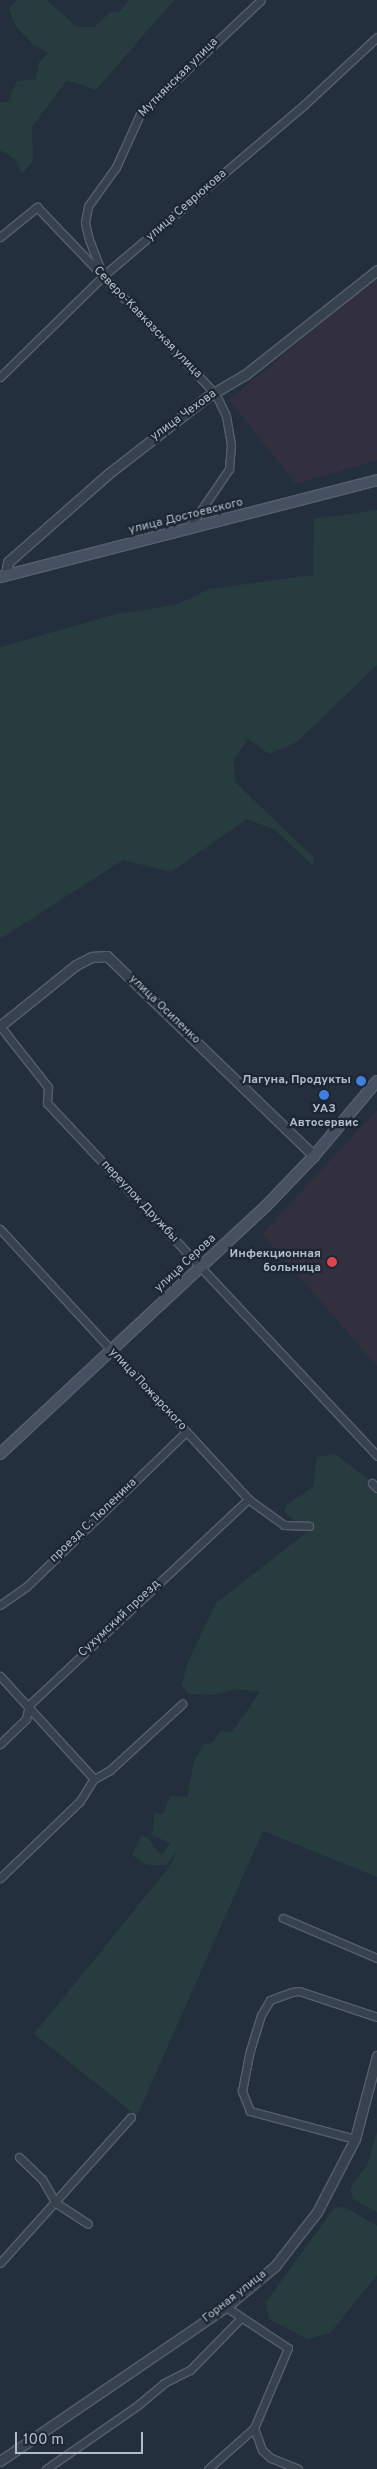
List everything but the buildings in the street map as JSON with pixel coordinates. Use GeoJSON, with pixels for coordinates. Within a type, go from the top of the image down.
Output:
{"type":"FeatureCollection","features":[{"type":"Feature","properties":{"kind":"main road","name":"улица Достоевского"},"geometry":{"type":"LineString","coordinates":[[3,576],[377,480]]}},
{"type":"Feature","properties":{"kind":"main road","name":"улица Серова"},"geometry":{"type":"LineString","coordinates":[[0,1454],[201,1268],[314,1156],[377,1081]]}},
{"type":"Feature","properties":{"kind":"street","name":"Мутнянская улица"},"geometry":{"type":"LineString","coordinates":[[103,276],[89,240],[85,222],[88,206],[116,167],[140,114],[261,0]]}},
{"type":"Feature","properties":{"kind":"street","name":"улица Севрюкова"},"geometry":{"type":"LineString","coordinates":[[0,377],[103,276],[291,116],[377,37]]}},
{"type":"Feature","properties":{"kind":"street","name":"Северо-Кавказская улица"},"geometry":{"type":"LineString","coordinates":[[0,237],[37,207],[215,394],[226,416],[231,445],[229,469],[188,530]]}},
{"type":"Feature","properties":{"kind":"street","name":"улица Чехова"},"geometry":{"type":"LineString","coordinates":[[3,576],[8,562],[108,474],[215,394],[246,374],[377,270]]}},
{"type":"Feature","properties":{"kind":"street","name":"улица Осипенко"},"geometry":{"type":"LineString","coordinates":[[0,1026],[76,965],[92,957],[107,956],[314,1156]]}},
{"type":"Feature","properties":{"kind":"street","name":"переулок Дружбы"},"geometry":{"type":"LineString","coordinates":[[0,1026],[48,1087],[47,1103],[377,1456]]}},
{"type":"Feature","properties":{"kind":"street","name":"улица Пожарского"},"geometry":{"type":"LineString","coordinates":[[0,1229],[110,1351],[248,1499],[284,1525],[309,1526]]}},
{"type":"Feature","properties":{"kind":"street","name":"проезд С. Тюленина"},"geometry":{"type":"LineString","coordinates":[[0,1606],[26,1587],[186,1432]]}},
{"type":"Feature","properties":{"kind":"street","name":"Сухумский проезд"},"geometry":{"type":"LineString","coordinates":[[0,1744],[26,1719],[29,1705],[248,1499]]}},
{"type":"Feature","properties":{"kind":"street"},"geometry":{"type":"LineString","coordinates":[[0,1676],[29,1705],[94,1779]]}},
{"type":"Feature","properties":{"kind":"street"},"geometry":{"type":"LineString","coordinates":[[0,1878],[80,1801],[94,1779],[110,1770],[182,1704]]}},
{"type":"Feature","properties":{"kind":"street"},"geometry":{"type":"LineString","coordinates":[[283,1918],[377,1958]]}},
{"type":"Feature","properties":{"kind":"street"},"geometry":{"type":"LineString","coordinates":[[354,2139],[250,2111],[242,2091],[249,2054],[261,2015],[270,2000],[299,1991],[377,2017]]}},
{"type":"Feature","properties":{"kind":"street","name":"Горная улица"},"geometry":{"type":"LineString","coordinates":[[0,2461],[226,2307],[275,2266],[317,2212],[354,2139],[377,2056]]}},
{"type":"Feature","properties":{"kind":"street"},"geometry":{"type":"LineString","coordinates":[[0,2263],[56,2203],[131,2117]]}},
{"type":"Feature","properties":{"kind":"street"},"geometry":{"type":"LineString","coordinates":[[19,2157],[42,2180],[56,2203],[88,2224]]}},
{"type":"Feature","properties":{"kind":"street"},"geometry":{"type":"LineString","coordinates":[[208,2469],[254,2428],[288,2348],[226,2307]]}},
{"type":"Feature","properties":{"kind":"street","name":"Горная улица"},"geometry":{"type":"LineString","coordinates":[[46,2469],[138,2405],[164,2383],[190,2370],[241,2318]]}},
{"type":"Feature","properties":{"kind":"street"},"geometry":{"type":"LineString","coordinates":[[254,2428],[255,2438],[266,2454],[298,2469]]}},
{"type":"Feature","properties":{"kind":"shaded area"},"geometry":{"type":"Polygon","coordinates":[[[377,277],[377,460],[296,484],[229,400],[377,277]]]}},
{"type":"Feature","properties":{"kind":"shaded area","name":"Инфекционная больница"},"geometry":{"type":"Polygon","coordinates":[[[377,1110],[377,1366],[262,1234],[377,1110]]]}},
{"type":"Feature","properties":{"kind":"green space"},"geometry":{"type":"Polygon","coordinates":[[[17,0],[46,0],[77,27],[94,27],[111,12],[119,12],[129,0],[174,0],[96,90],[67,80],[32,127],[33,161],[22,174],[15,159],[0,150],[0,102],[8,102],[17,81],[36,79],[39,62],[48,53],[33,45],[15,25],[9,9],[17,0]]]}},
{"type":"Feature","properties":{"kind":"green space"},"geometry":{"type":"Polygon","coordinates":[[[377,510],[377,665],[297,742],[269,754],[248,739],[234,759],[235,782],[314,858],[313,866],[275,830],[247,819],[171,872],[123,860],[0,939],[0,647],[116,614],[176,605],[209,589],[313,575],[314,519],[377,510]]]}},
{"type":"Feature","properties":{"kind":"green space"},"geometry":{"type":"Polygon","coordinates":[[[335,1454],[374,1484],[377,1483],[377,1877],[263,1831],[137,2116],[34,2034],[170,1866],[178,1848],[167,1865],[147,1865],[132,1855],[141,1836],[146,1837],[162,1855],[170,1843],[152,1835],[155,1813],[163,1814],[170,1796],[187,1797],[194,1761],[204,1744],[212,1743],[221,1731],[232,1732],[260,1692],[237,1689],[213,1695],[188,1694],[182,1684],[188,1662],[216,1603],[310,1530],[313,1520],[302,1524],[292,1519],[284,1512],[286,1505],[313,1487],[317,1457],[335,1454]]]}},
{"type":"Feature","properties":{"kind":"green space"},"geometry":{"type":"Polygon","coordinates":[[[377,2132],[377,2212],[353,2199],[350,2189],[368,2163],[377,2132]]]}},
{"type":"Feature","properties":{"kind":"green space"},"geometry":{"type":"Polygon","coordinates":[[[345,2207],[377,2226],[377,2275],[330,2333],[307,2339],[269,2319],[266,2302],[334,2208],[345,2207]]]}},
{"type":"Feature","properties":{"kind":"place","name":"Лагуна, Продукты"},"geometry":{"type":"Point","coordinates":[361,1081]}},
{"type":"Feature","properties":{"kind":"place","name":"УАЗ Автосервис"},"geometry":{"type":"Point","coordinates":[324,1095]}},
{"type":"Feature","properties":{"kind":"place","name":"Инфекционная больница"},"geometry":{"type":"Point","coordinates":[332,1262]}}]}
